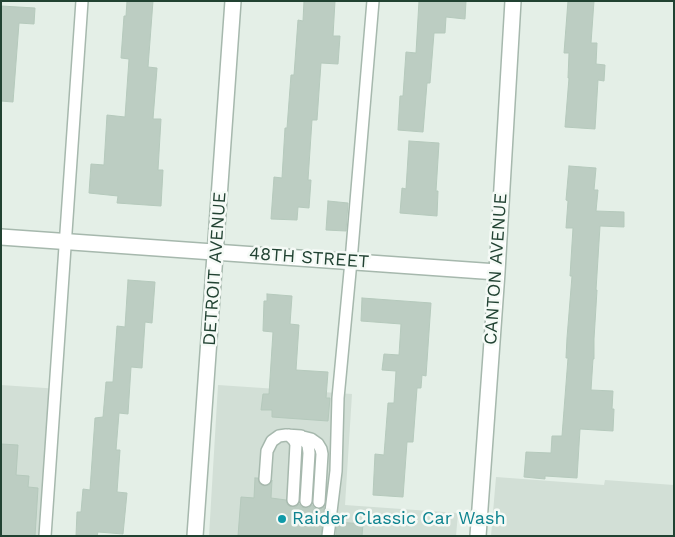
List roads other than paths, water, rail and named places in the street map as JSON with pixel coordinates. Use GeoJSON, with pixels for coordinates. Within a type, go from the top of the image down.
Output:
{"type":"FeatureCollection","features":[{"type":"Feature","properties":{"kind":"street","name":"DETROIT AVENUE"},"geometry":{"type":"LineString","coordinates":[[196,536],[233,1]]}},
{"type":"Feature","properties":{"kind":"street","name":"CANTON AVENUE"},"geometry":{"type":"LineString","coordinates":[[478,536],[497,272],[513,1]]}},
{"type":"Feature","properties":{"kind":"street","name":"48TH STREET"},"geometry":{"type":"LineString","coordinates":[[1,236],[497,272]]}},
{"type":"Feature","properties":{"kind":"lane"},"geometry":{"type":"LineString","coordinates":[[45,536],[82,1]]}},
{"type":"Feature","properties":{"kind":"lane"},"geometry":{"type":"LineString","coordinates":[[328,536],[336,471],[338,398],[373,1]]}},
{"type":"Feature","properties":{"kind":"lane"},"geometry":{"type":"LineString","coordinates":[[265,479],[267,451],[272,441],[279,436],[311,439],[318,444],[322,454],[319,502]]}},
{"type":"Feature","properties":{"kind":"lane"},"geometry":{"type":"LineString","coordinates":[[293,500],[296,453],[295,436]]}},
{"type":"Feature","properties":{"kind":"lane"},"geometry":{"type":"LineString","coordinates":[[295,436],[308,445],[306,501]]}},
{"type":"Feature","properties":{"kind":"place","name":"Raider Classic Car Wash"},"geometry":{"type":"Point","coordinates":[282,519]}}]}
